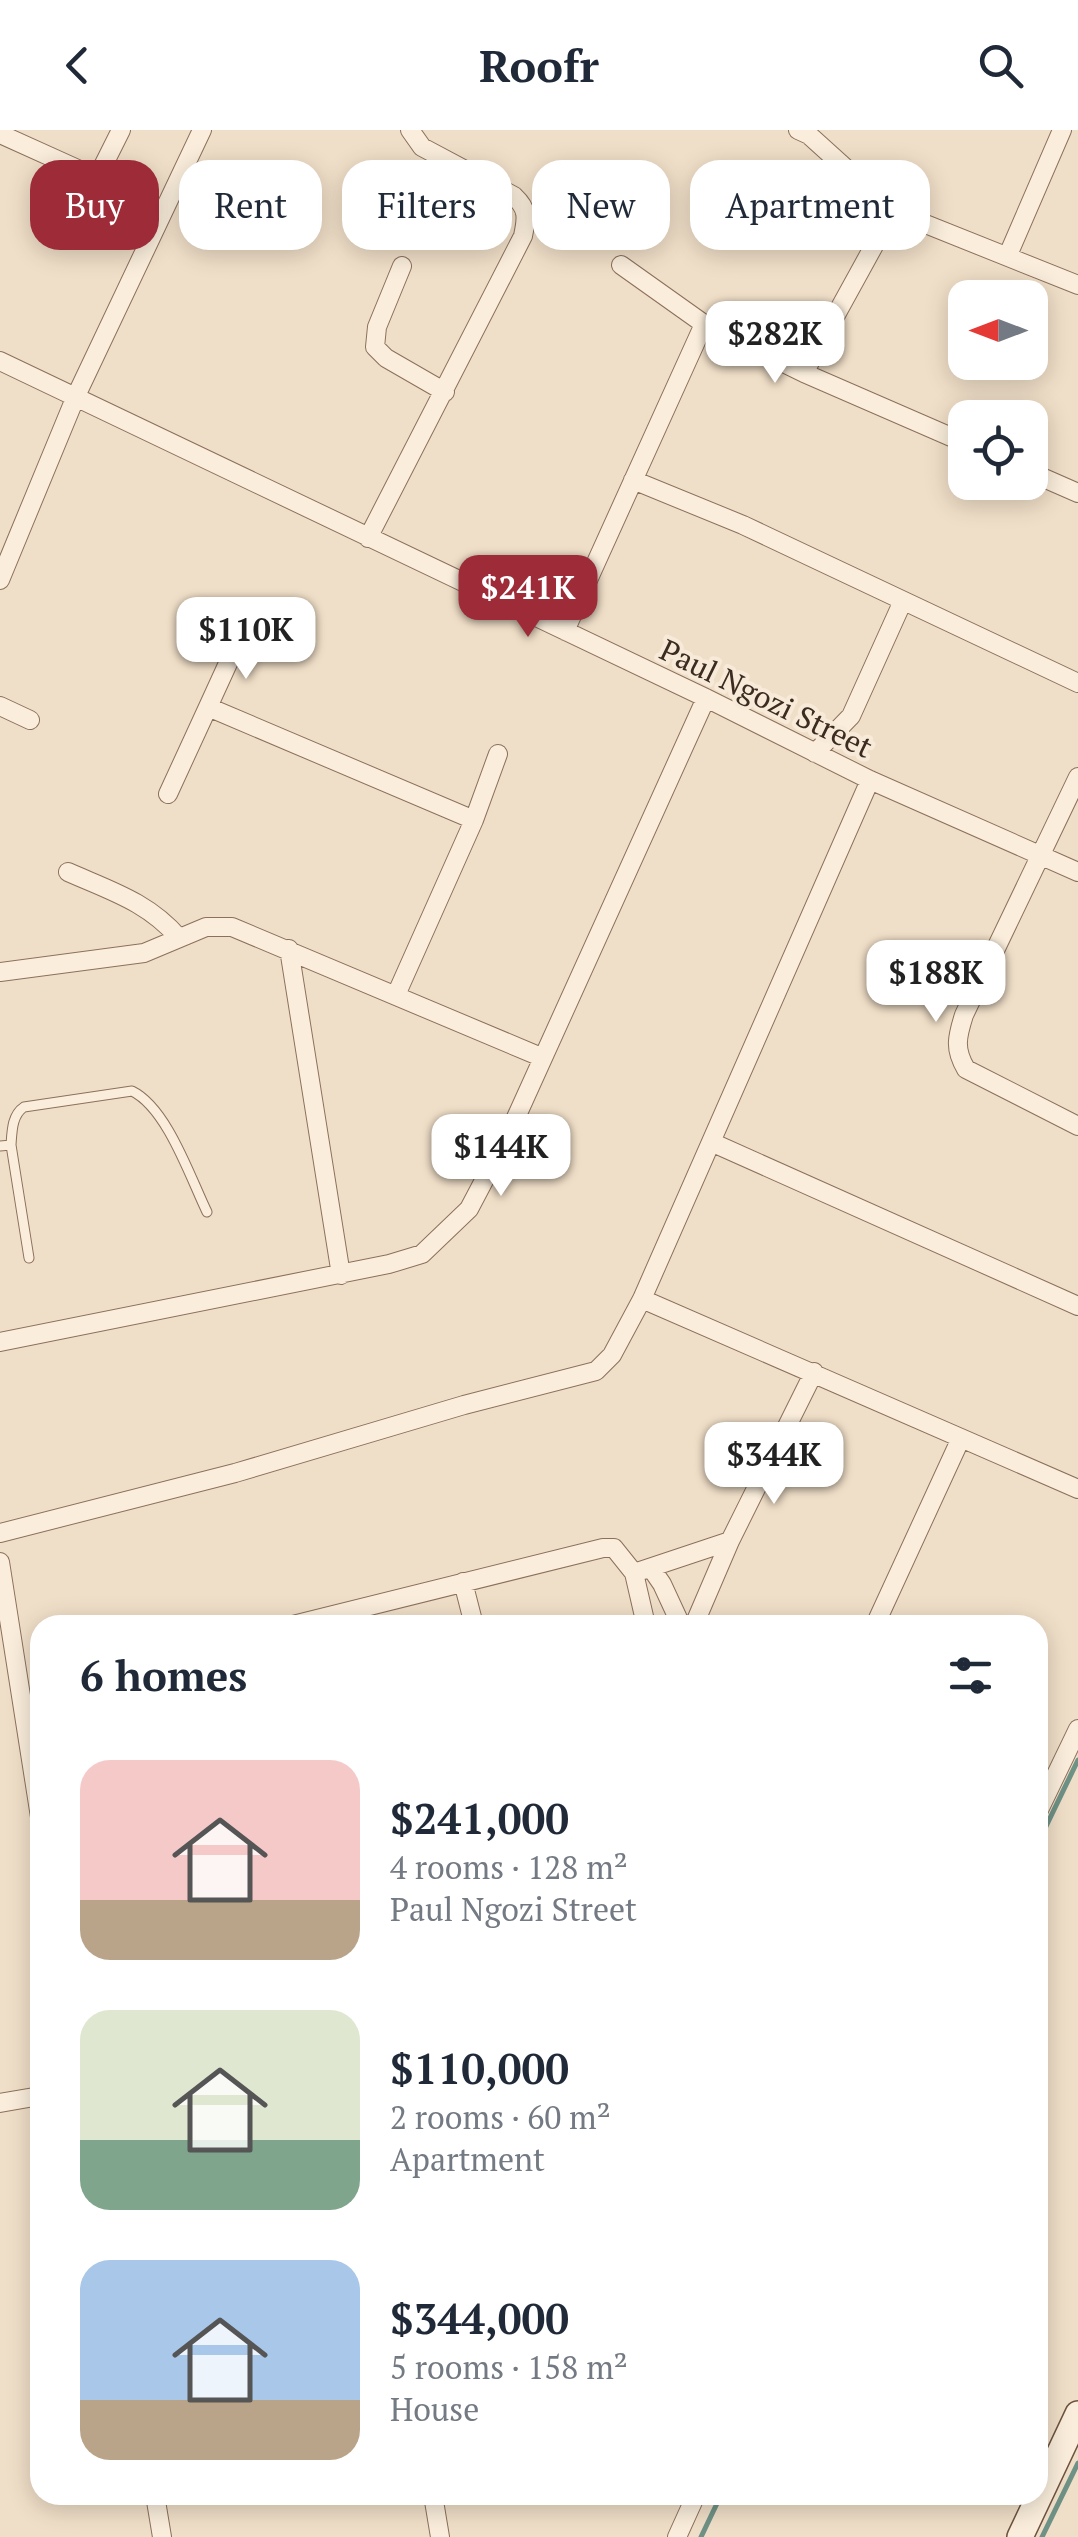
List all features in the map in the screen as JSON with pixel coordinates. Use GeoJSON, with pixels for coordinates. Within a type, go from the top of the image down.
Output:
{"type":"FeatureCollection","features":[{"type":"Feature","properties":{"kind":"main road"},"geometry":{"type":"LineString","coordinates":[[1048,2478],[1078,2414]]}},
{"type":"Feature","properties":{"kind":"main road"},"geometry":{"type":"LineString","coordinates":[[1020,2537],[1035,2505]]}},
{"type":"Feature","properties":{"kind":"street"},"geometry":{"type":"LineString","coordinates":[[0,134],[82,171],[93,172],[102,168],[120,130]]}},
{"type":"Feature","properties":{"kind":"street"},"geometry":{"type":"LineString","coordinates":[[368,538],[523,236],[527,218],[524,206],[514,196],[422,147],[410,130]]}},
{"type":"Feature","properties":{"kind":"street"},"geometry":{"type":"LineString","coordinates":[[798,130],[836,160]]}},
{"type":"Feature","properties":{"kind":"street"},"geometry":{"type":"LineString","coordinates":[[1008,254],[1062,130]]}},
{"type":"Feature","properties":{"kind":"street"},"geometry":{"type":"LineString","coordinates":[[0,580],[5,557],[196,132]]}},
{"type":"Feature","properties":{"kind":"street"},"geometry":{"type":"LineString","coordinates":[[930,225],[1078,286]]}},
{"type":"Feature","properties":{"kind":"street"},"geometry":{"type":"LineString","coordinates":[[804,374],[872,250]]}},
{"type":"Feature","properties":{"kind":"street"},"geometry":{"type":"LineString","coordinates":[[621,265],[704,324],[804,374],[948,437]]}},
{"type":"Feature","properties":{"kind":"street"},"geometry":{"type":"LineString","coordinates":[[402,266],[377,327],[375,346],[386,358],[445,392]]}},
{"type":"Feature","properties":{"kind":"street"},"geometry":{"type":"LineString","coordinates":[[565,631],[704,324]]}},
{"type":"Feature","properties":{"kind":"street","name":"Paul Ngozi Street"},"geometry":{"type":"LineString","coordinates":[[0,361],[870,780],[1078,872]]}},
{"type":"Feature","properties":{"kind":"street"},"geometry":{"type":"LineString","coordinates":[[633,480],[743,525],[1078,684]]}},
{"type":"Feature","properties":{"kind":"street"},"geometry":{"type":"LineString","coordinates":[[1048,480],[1078,493]]}},
{"type":"Feature","properties":{"kind":"street"},"geometry":{"type":"LineString","coordinates":[[814,753],[851,716],[902,602]]}},
{"type":"Feature","properties":{"kind":"street"},"geometry":{"type":"LineString","coordinates":[[168,794],[240,637]]}},
{"type":"Feature","properties":{"kind":"street"},"geometry":{"type":"LineString","coordinates":[[0,1342],[341,1275],[422,1254],[469,1209],[510,1133],[706,698]]}},
{"type":"Feature","properties":{"kind":"street"},"geometry":{"type":"LineString","coordinates":[[0,706],[30,720]]}},
{"type":"Feature","properties":{"kind":"street"},"geometry":{"type":"LineString","coordinates":[[208,707],[474,820]]}},
{"type":"Feature","properties":{"kind":"street"},"geometry":{"type":"LineString","coordinates":[[396,996],[474,820],[498,754]]}},
{"type":"Feature","properties":{"kind":"street"},"geometry":{"type":"LineString","coordinates":[[1078,777],[957,1037],[958,1054],[966,1070],[1078,1126]]}},
{"type":"Feature","properties":{"kind":"street"},"geometry":{"type":"LineString","coordinates":[[0,1534],[235,1473],[596,1370],[612,1355],[642,1299],[870,780]]}},
{"type":"Feature","properties":{"kind":"street"},"geometry":{"type":"LineString","coordinates":[[68,872],[160,916],[179,938]]}},
{"type":"Feature","properties":{"kind":"street"},"geometry":{"type":"LineString","coordinates":[[0,972],[144,953],[206,927],[232,928],[541,1057]]}},
{"type":"Feature","properties":{"kind":"street"},"geometry":{"type":"LineString","coordinates":[[288,949],[341,1275]]}},
{"type":"Feature","properties":{"kind":"street"},"geometry":{"type":"LineString","coordinates":[[711,1142],[1078,1306]]}},
{"type":"Feature","properties":{"kind":"street"},"geometry":{"type":"LineString","coordinates":[[642,1299],[1078,1490]]}},
{"type":"Feature","properties":{"kind":"street"},"geometry":{"type":"LineString","coordinates":[[698,1615],[730,1541],[814,1372]]}},
{"type":"Feature","properties":{"kind":"street"},"geometry":{"type":"LineString","coordinates":[[881,1615],[961,1438]]}},
{"type":"Feature","properties":{"kind":"street"},"geometry":{"type":"LineString","coordinates":[[642,1571],[730,1541]]}},
{"type":"Feature","properties":{"kind":"street"},"geometry":{"type":"LineString","coordinates":[[333,1615],[614,1548],[662,1584],[677,1615]]}},
{"type":"Feature","properties":{"kind":"street"},"geometry":{"type":"LineString","coordinates":[[0,1562],[30,1752]]}},
{"type":"Feature","properties":{"kind":"street"},"geometry":{"type":"LineString","coordinates":[[642,1571],[645,1615]]}},
{"type":"Feature","properties":{"kind":"street"},"geometry":{"type":"LineString","coordinates":[[463,1582],[471,1615]]}},
{"type":"Feature","properties":{"kind":"street"},"geometry":{"type":"LineString","coordinates":[[21,1693],[30,1691]]}},
{"type":"Feature","properties":{"kind":"street"},"geometry":{"type":"LineString","coordinates":[[1048,1791],[1078,1729]]}},
{"type":"Feature","properties":{"kind":"street"},"geometry":{"type":"LineString","coordinates":[[0,2103],[30,2098]]}},
{"type":"Feature","properties":{"kind":"street"},"geometry":{"type":"LineString","coordinates":[[157,2505],[162,2537]]}},
{"type":"Feature","properties":{"kind":"street"},"geometry":{"type":"LineString","coordinates":[[435,2505],[440,2537]]}},
{"type":"Feature","properties":{"kind":"street"},"geometry":{"type":"LineString","coordinates":[[677,2537],[691,2505]]}},
{"type":"Feature","properties":{"kind":"lane"},"geometry":{"type":"LineString","coordinates":[[29,1258],[5,1146],[18,1111],[24,1107],[132,1091],[143,1096],[159,1116],[207,1212]]}},
{"type":"Feature","properties":{"kind":"waterway"},"geometry":{"type":"LineString","coordinates":[[1048,1822],[1078,1760]]}},
{"type":"Feature","properties":{"kind":"waterway"},"geometry":{"type":"LineString","coordinates":[[1042,2537],[1078,2463]]}},
{"type":"Feature","properties":{"kind":"waterway"},"geometry":{"type":"LineString","coordinates":[[701,2537],[716,2505]]}}]}
